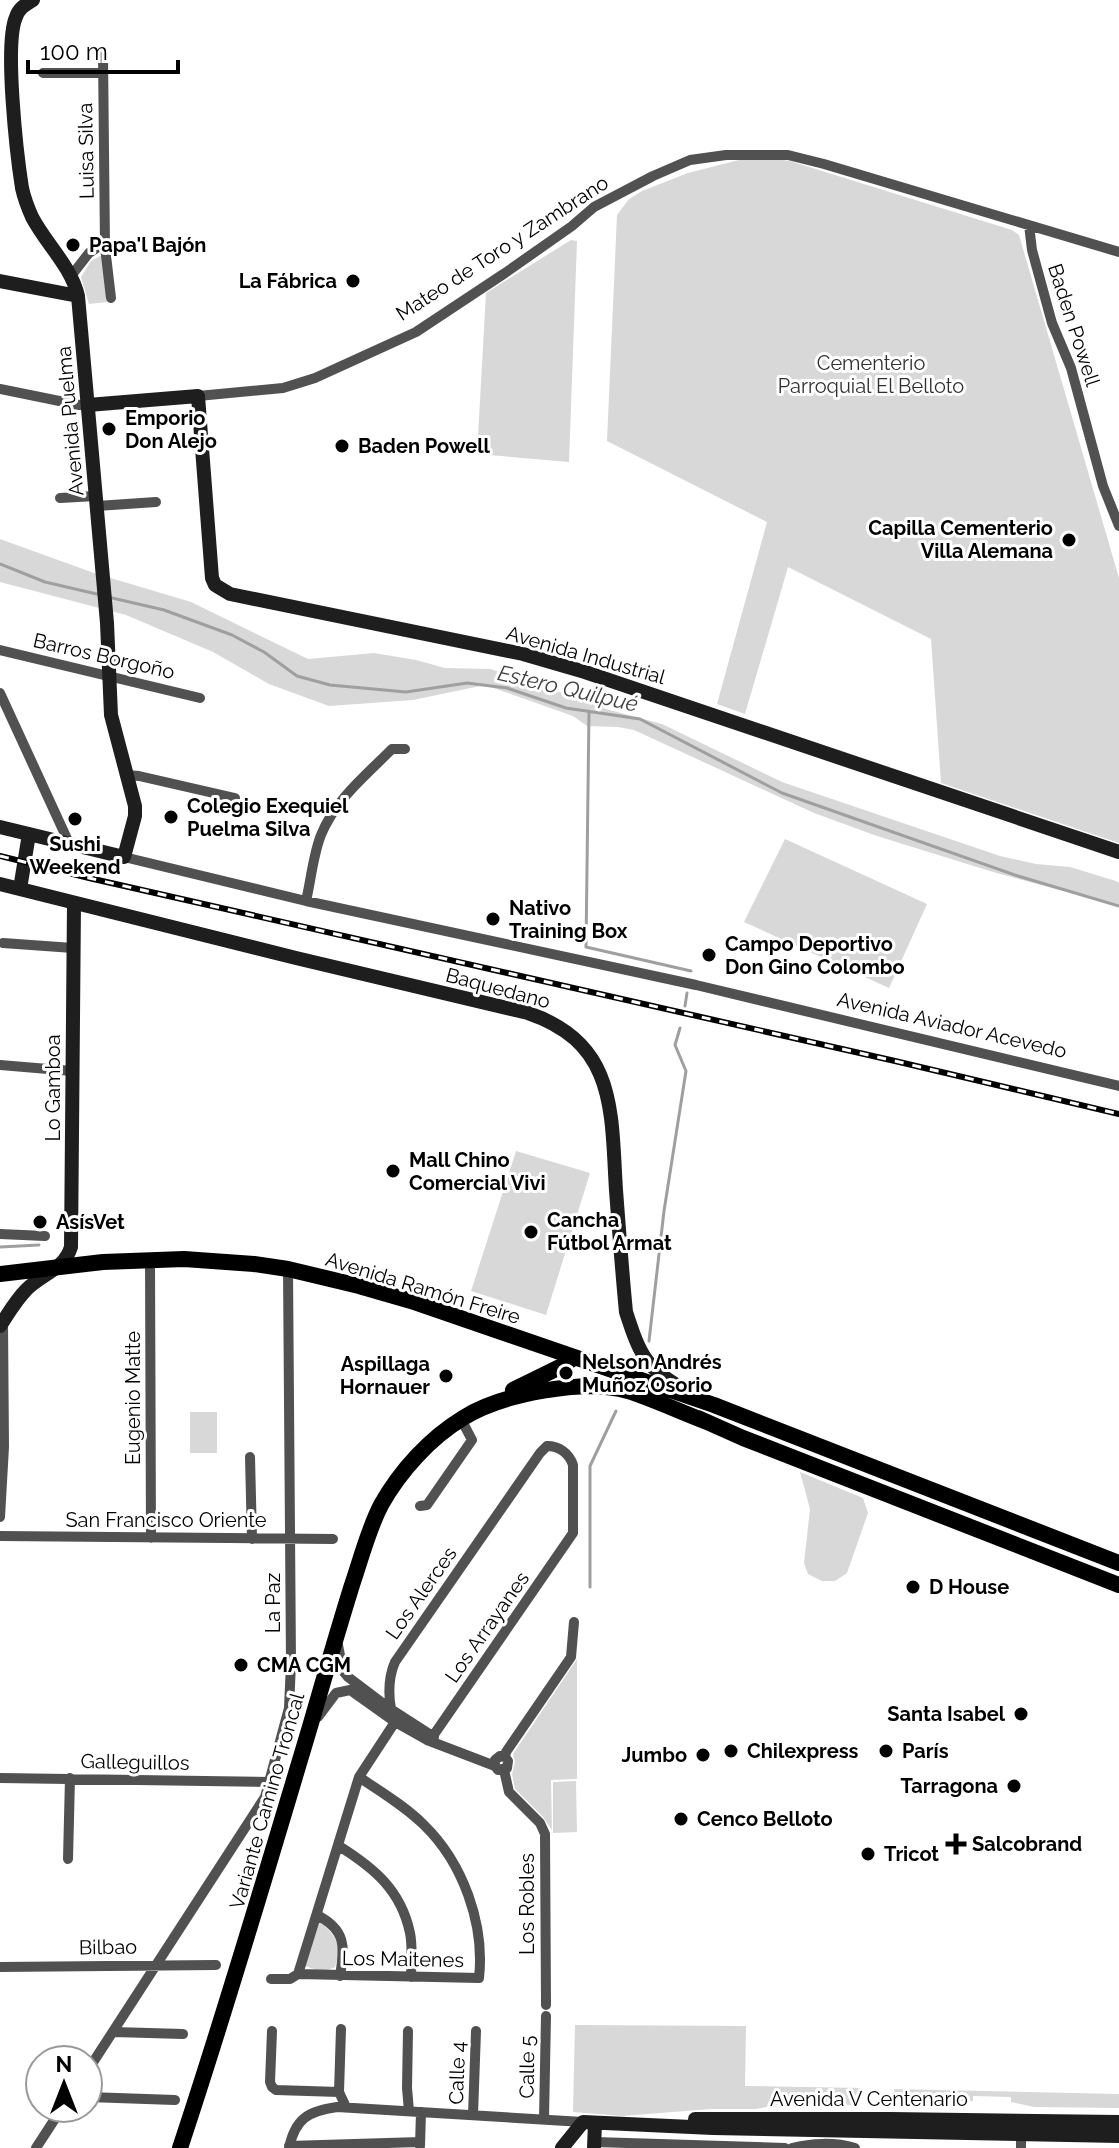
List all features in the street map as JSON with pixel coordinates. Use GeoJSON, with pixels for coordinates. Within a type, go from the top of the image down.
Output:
{"type":"FeatureCollection","features":[{"type":"Feature","properties":{"kind":"main road","name":"Avenida Ramón Freire"},"geometry":{"type":"LineString","coordinates":[[0,1274],[150,1259],[217,1260],[288,1269],[359,1286],[714,1405],[1119,1563]]}},
{"type":"Feature","properties":{"kind":"main road"},"geometry":{"type":"LineString","coordinates":[[476,1410],[573,1358]]}},
{"type":"Feature","properties":{"kind":"main road","name":"Avenida Ramón Freire"},"geometry":{"type":"LineString","coordinates":[[593,1365],[707,1422],[1119,1585]]}},
{"type":"Feature","properties":{"kind":"main road","name":"Variante Camino Troncal"},"geometry":{"type":"LineString","coordinates":[[180,2148],[262,1892],[363,1551],[380,1508],[393,1486],[435,1439],[461,1419],[476,1410],[535,1392],[592,1387],[626,1391],[707,1422]]}},
{"type":"Feature","properties":{"kind":"street","name":"Avenida Puelma"},"geometry":{"type":"LineString","coordinates":[[33,0],[22,6],[15,17],[12,33],[15,112],[23,190],[31,215],[71,276],[78,296],[107,623],[111,715],[135,806],[124,857]]}},
{"type":"Feature","properties":{"kind":"street","name":"Luisa Silva"},"geometry":{"type":"LineString","coordinates":[[103,54],[105,247],[111,298]]}},
{"type":"Feature","properties":{"kind":"street"},"geometry":{"type":"LineString","coordinates":[[43,73],[103,73]]}},
{"type":"Feature","properties":{"kind":"street","name":"Mateo de Toro y Zambrano"},"geometry":{"type":"LineString","coordinates":[[88,405],[283,388],[315,378],[416,332],[572,226],[594,207],[690,160],[726,155],[788,155],[1119,252]]}},
{"type":"Feature","properties":{"kind":"street","name":"Baden Powell"},"geometry":{"type":"LineString","coordinates":[[1029,225],[1032,250],[1052,323],[1071,368],[1103,486],[1119,526]]}},
{"type":"Feature","properties":{"kind":"street"},"geometry":{"type":"LineString","coordinates":[[71,276],[89,253],[98,247],[105,247]]}},
{"type":"Feature","properties":{"kind":"street"},"geometry":{"type":"LineString","coordinates":[[0,281],[78,296]]}},
{"type":"Feature","properties":{"kind":"street"},"geometry":{"type":"LineString","coordinates":[[0,389],[88,405]]}},
{"type":"Feature","properties":{"kind":"street","name":"Avenida Industrial"},"geometry":{"type":"LineString","coordinates":[[198,396],[212,578],[221,589],[245,597],[523,654],[585,672],[1119,852]]}},
{"type":"Feature","properties":{"kind":"street"},"geometry":{"type":"LineString","coordinates":[[60,498],[156,502]]}},
{"type":"Feature","properties":{"kind":"street","name":"Barros Borgoño"},"geometry":{"type":"LineString","coordinates":[[0,650],[200,698]]}},
{"type":"Feature","properties":{"kind":"street"},"geometry":{"type":"LineString","coordinates":[[0,693],[69,843]]}},
{"type":"Feature","properties":{"kind":"street"},"geometry":{"type":"LineString","coordinates":[[306,901],[320,836],[332,813],[349,791],[392,749],[405,749]]}},
{"type":"Feature","properties":{"kind":"street"},"geometry":{"type":"LineString","coordinates":[[126,775],[235,798]]}},
{"type":"Feature","properties":{"kind":"street","name":"Avenida Aviador Acevedo"},"geometry":{"type":"LineString","coordinates":[[0,827],[306,901],[696,985],[1119,1086]]}},
{"type":"Feature","properties":{"kind":"street"},"geometry":{"type":"LineString","coordinates":[[20,889],[29,834]]}},
{"type":"Feature","properties":{"kind":"street","name":"Baquedano"},"geometry":{"type":"LineString","coordinates":[[0,884],[528,1013],[562,1029],[581,1045],[597,1066],[610,1102],[626,1312],[633,1335],[653,1369],[714,1405]]}},
{"type":"Feature","properties":{"kind":"street","name":"Lo Gamboa"},"geometry":{"type":"LineString","coordinates":[[57,1268],[70,1251],[72,1234],[74,903]]}},
{"type":"Feature","properties":{"kind":"street"},"geometry":{"type":"LineString","coordinates":[[3,943],[73,948]]}},
{"type":"Feature","properties":{"kind":"street"},"geometry":{"type":"LineString","coordinates":[[0,1065],[72,1071]]}},
{"type":"Feature","properties":{"kind":"street"},"geometry":{"type":"LineString","coordinates":[[0,1234],[45,1236]]}},
{"type":"Feature","properties":{"kind":"street","name":"Eugenio Matte"},"geometry":{"type":"LineString","coordinates":[[150,1259],[151,1538]]}},
{"type":"Feature","properties":{"kind":"street"},"geometry":{"type":"LineString","coordinates":[[0,1517],[4,1447],[2,1324],[26,1290],[57,1268]]}},
{"type":"Feature","properties":{"kind":"street","name":"La Paz"},"geometry":{"type":"LineString","coordinates":[[104,2047],[265,1797],[289,1708],[288,1269]]}},
{"type":"Feature","properties":{"kind":"street"},"geometry":{"type":"LineString","coordinates":[[420,1506],[427,1505],[472,1440],[461,1419]]}},
{"type":"Feature","properties":{"kind":"street","name":"Los Alerces"},"geometry":{"type":"LineString","coordinates":[[395,1722],[389,1708],[392,1669],[401,1652],[547,1446],[553,1446],[569,1456],[573,1465],[573,1533]]}},
{"type":"Feature","properties":{"kind":"street"},"geometry":{"type":"LineString","coordinates":[[250,1457],[252,1539]]}},
{"type":"Feature","properties":{"kind":"street","name":"Los Arrayanes"},"geometry":{"type":"LineString","coordinates":[[430,1738],[573,1533]]}},
{"type":"Feature","properties":{"kind":"street","name":"San Francisco Oriente"},"geometry":{"type":"LineString","coordinates":[[0,1536],[333,1539]]}},
{"type":"Feature","properties":{"kind":"street"},"geometry":{"type":"LineString","coordinates":[[337,1633],[343,1671],[356,1689],[395,1722],[500,1763],[571,1657],[574,1622]]}},
{"type":"Feature","properties":{"kind":"street"},"geometry":{"type":"LineString","coordinates":[[308,1734],[336,1693],[356,1689],[430,1738]]}},
{"type":"Feature","properties":{"kind":"street"},"geometry":{"type":"LineString","coordinates":[[298,1974],[359,1777],[395,1722]]}},
{"type":"Feature","properties":{"kind":"street","name":"Los Robles"},"geometry":{"type":"LineString","coordinates":[[500,1763],[509,1792],[540,1823],[545,1834],[546,2010]]}},
{"type":"Feature","properties":{"kind":"street","name":"Los Maitenes"},"geometry":{"type":"LineString","coordinates":[[271,1979],[290,1979],[298,1974],[479,1978],[479,1941],[473,1912],[452,1860],[426,1826],[359,1777]]}},
{"type":"Feature","properties":{"kind":"street","name":"Galleguillos"},"geometry":{"type":"LineString","coordinates":[[0,1778],[270,1782]]}},
{"type":"Feature","properties":{"kind":"street"},"geometry":{"type":"LineString","coordinates":[[68,1859],[70,1778]]}},
{"type":"Feature","properties":{"kind":"street"},"geometry":{"type":"LineString","coordinates":[[339,1846],[372,1868],[399,1903],[410,1930],[411,1977]]}},
{"type":"Feature","properties":{"kind":"street"},"geometry":{"type":"LineString","coordinates":[[317,1915],[333,1925],[342,1939],[344,1948],[340,1976]]}},
{"type":"Feature","properties":{"kind":"street","name":"Bilbao"},"geometry":{"type":"LineString","coordinates":[[0,1967],[216,1965]]}},
{"type":"Feature","properties":{"kind":"street","name":"Calle 5"},"geometry":{"type":"LineString","coordinates":[[544,2119],[546,2010]]}},
{"type":"Feature","properties":{"kind":"street"},"geometry":{"type":"LineString","coordinates":[[341,2029],[339,2092],[346,2107]]}},
{"type":"Feature","properties":{"kind":"street"},"geometry":{"type":"LineString","coordinates":[[272,2031],[272,2087],[276,2090],[339,2092]]}},
{"type":"Feature","properties":{"kind":"street"},"geometry":{"type":"LineString","coordinates":[[289,2147],[420,2145],[415,2111],[407,2088],[408,2031]]}},
{"type":"Feature","properties":{"kind":"street","name":"Calle 4"},"geometry":{"type":"LineString","coordinates":[[473,2115],[476,2031]]}},
{"type":"Feature","properties":{"kind":"street"},"geometry":{"type":"LineString","coordinates":[[114,2032],[183,2034]]}},
{"type":"Feature","properties":{"kind":"street"},"geometry":{"type":"LineString","coordinates":[[104,2098],[175,2100]]}},
{"type":"Feature","properties":{"kind":"street","name":"Avenida V Centenario"},"geometry":{"type":"LineString","coordinates":[[289,2147],[299,2123],[310,2113],[346,2107],[620,2124],[1021,2141],[1119,2136]]}},
{"type":"Feature","properties":{"kind":"street","name":"Avenida V Centenario"},"geometry":{"type":"LineString","coordinates":[[620,2124],[713,2118],[1119,2122]]}},
{"type":"Feature","properties":{"kind":"street"},"geometry":{"type":"LineString","coordinates":[[589,2122],[594,2145],[785,2148]]}},
{"type":"Feature","properties":{"kind":"street"},"geometry":{"type":"LineString","coordinates":[[562,2148],[589,2122]]}},
{"type":"Feature","properties":{"kind":"street"},"geometry":{"type":"LineString","coordinates":[[36,2148],[52,2124]]}},
{"type":"Feature","properties":{"kind":"street"},"geometry":{"type":"LineString","coordinates":[[776,2130],[776,2148]]}},
{"type":"Feature","properties":{"kind":"street"},"geometry":{"type":"LineString","coordinates":[[792,2148],[805,2144],[855,2148]]}},
{"type":"Feature","properties":{"kind":"green space","name":"Cementerio Parroquial El Belloto"},"geometry":{"type":"Polygon","coordinates":[[[769,158],[790,161],[1012,230],[1019,235],[1119,578],[1119,843],[941,783],[931,639],[788,567],[745,714],[717,704],[767,522],[607,441],[617,215],[629,199],[642,191],[688,173],[739,160],[769,158]]]}},
{"type":"Feature","properties":{"kind":"green space"},"geometry":{"type":"Polygon","coordinates":[[[571,240],[577,241],[569,462],[477,454],[486,293],[571,240]]]}},
{"type":"Feature","properties":{"kind":"green space"},"geometry":{"type":"Polygon","coordinates":[[[102,255],[107,302],[89,304],[81,277],[91,261],[102,255]]]}},
{"type":"Feature","properties":{"kind":"green space"},"geometry":{"type":"Polygon","coordinates":[[[0,539],[94,573],[191,602],[308,659],[374,653],[445,668],[490,669],[606,709],[662,724],[782,782],[1000,856],[1070,867],[1116,881],[1119,883],[1119,906],[877,836],[814,813],[634,730],[587,726],[573,716],[485,685],[413,700],[329,706],[269,684],[213,652],[126,615],[0,582],[0,539]]]}},
{"type":"Feature","properties":{"kind":"green space"},"geometry":{"type":"Polygon","coordinates":[[[785,839],[927,904],[889,988],[744,922],[785,839]]]}},
{"type":"Feature","properties":{"kind":"green space","name":"Cancha Fútbol Armat"},"geometry":{"type":"Polygon","coordinates":[[[516,1151],[590,1173],[546,1315],[471,1291],[516,1151]]]}},
{"type":"Feature","properties":{"kind":"green space"},"geometry":{"type":"Polygon","coordinates":[[[190,1412],[217,1412],[217,1453],[190,1453],[190,1412]]]}},
{"type":"Feature","properties":{"kind":"green space"},"geometry":{"type":"Polygon","coordinates":[[[800,1472],[863,1498],[868,1513],[847,1573],[835,1581],[822,1581],[808,1574],[804,1563],[810,1509],[800,1472]]]}},
{"type":"Feature","properties":{"kind":"green space"},"geometry":{"type":"Polygon","coordinates":[[[577,1659],[577,1779],[551,1780],[552,1830],[515,1789],[513,1754],[577,1659]]]}},
{"type":"Feature","properties":{"kind":"green space"},"geometry":{"type":"Polygon","coordinates":[[[576,1781],[577,1832],[553,1833],[553,1782],[576,1781]]]}},
{"type":"Feature","properties":{"kind":"green space"},"geometry":{"type":"Polygon","coordinates":[[[321,1923],[331,1933],[338,1948],[335,1967],[331,1969],[303,1965],[317,1924],[321,1923]]]}},
{"type":"Feature","properties":{"kind":"green space"},"geometry":{"type":"Polygon","coordinates":[[[575,2025],[746,2026],[745,2086],[862,2088],[860,2105],[782,2104],[756,2109],[622,2116],[573,2112],[575,2025]]]}},
{"type":"Feature","properties":{"kind":"green space"},"geometry":{"type":"Polygon","coordinates":[[[894,2089],[1119,2094],[1119,2108],[1034,2107],[1011,2102],[1011,2097],[973,2096],[973,2101],[943,2105],[894,2103],[894,2089]]]}},
{"type":"Feature","properties":{"kind":"waterway","name":"Estero Quilpué"},"geometry":{"type":"LineString","coordinates":[[0,564],[45,582],[101,595]]}},
{"type":"Feature","properties":{"kind":"waterway","name":"Estero Quilpué"},"geometry":{"type":"LineString","coordinates":[[108,597],[164,610],[232,635],[264,652],[297,676],[330,685],[406,692],[467,683],[507,688],[566,708],[640,719],[782,793],[1018,876],[1119,906]]}},
{"type":"Feature","properties":{"kind":"waterway"},"geometry":{"type":"LineString","coordinates":[[589,711],[586,947],[691,971]]}},
{"type":"Feature","properties":{"kind":"waterway"},"geometry":{"type":"LineString","coordinates":[[685,1006],[687,993]]}},
{"type":"Feature","properties":{"kind":"waterway"},"geometry":{"type":"LineString","coordinates":[[649,1341],[664,1211],[686,1071],[675,1045],[680,1028]]}},
{"type":"Feature","properties":{"kind":"waterway"},"geometry":{"type":"LineString","coordinates":[[0,1247],[39,1245]]}},
{"type":"Feature","properties":{"kind":"waterway"},"geometry":{"type":"LineString","coordinates":[[590,1587],[590,1466],[616,1411]]}},
{"type":"Feature","properties":{"kind":"railway"},"geometry":{"type":"LineString","coordinates":[[0,856],[1119,1114]]}},
{"type":"Feature","properties":{"kind":"place","name":"Papa'l Bajón"},"geometry":{"type":"Point","coordinates":[73,245]}},
{"type":"Feature","properties":{"kind":"place","name":"La Fábrica"},"geometry":{"type":"Point","coordinates":[353,281]}},
{"type":"Feature","properties":{"kind":"place","name":"Emporio Don Alejo"},"geometry":{"type":"Point","coordinates":[109,429]}},
{"type":"Feature","properties":{"kind":"place","name":"Baden Powell"},"geometry":{"type":"Point","coordinates":[342,446]}},
{"type":"Feature","properties":{"kind":"place","name":"Capilla Cementerio Villa Alemana"},"geometry":{"type":"Point","coordinates":[1069,540]}},
{"type":"Feature","properties":{"kind":"place","name":"Colegio Exequiel Puelma Silva"},"geometry":{"type":"Point","coordinates":[171,817]}},
{"type":"Feature","properties":{"kind":"place","name":"Sushi Weekend"},"geometry":{"type":"Point","coordinates":[75,819]}},
{"type":"Feature","properties":{"kind":"place","name":"Nativo Training Box"},"geometry":{"type":"Point","coordinates":[493,919]}},
{"type":"Feature","properties":{"kind":"place","name":"Campo Deportivo Don Gino Colombo"},"geometry":{"type":"Point","coordinates":[709,955]}},
{"type":"Feature","properties":{"kind":"place","name":"Mall Chino Comercial Vivi"},"geometry":{"type":"Point","coordinates":[393,1171]}},
{"type":"Feature","properties":{"kind":"place","name":"AsísVet"},"geometry":{"type":"Point","coordinates":[40,1222]}},
{"type":"Feature","properties":{"kind":"place","name":"Cancha Fútbol Armat"},"geometry":{"type":"Point","coordinates":[531,1232]}},
{"type":"Feature","properties":{"kind":"place","name":"Nelson Andrés Muñoz Osorio"},"geometry":{"type":"Point","coordinates":[566,1373]}},
{"type":"Feature","properties":{"kind":"place","name":"Aspillaga Hornauer"},"geometry":{"type":"Point","coordinates":[446,1376]}},
{"type":"Feature","properties":{"kind":"place","name":"D House"},"geometry":{"type":"Point","coordinates":[913,1587]}},
{"type":"Feature","properties":{"kind":"place","name":"CMA CGM"},"geometry":{"type":"Point","coordinates":[241,1665]}},
{"type":"Feature","properties":{"kind":"place","name":"Santa Isabel"},"geometry":{"type":"Point","coordinates":[1021,1714]}},
{"type":"Feature","properties":{"kind":"place","name":"Chilexpress"},"geometry":{"type":"Point","coordinates":[731,1751]}},
{"type":"Feature","properties":{"kind":"place","name":"París"},"geometry":{"type":"Point","coordinates":[886,1751]}},
{"type":"Feature","properties":{"kind":"place","name":"Jumbo"},"geometry":{"type":"Point","coordinates":[703,1755]}},
{"type":"Feature","properties":{"kind":"place","name":"Tarragona"},"geometry":{"type":"Point","coordinates":[1014,1786]}},
{"type":"Feature","properties":{"kind":"place","name":"Cenco Belloto"},"geometry":{"type":"Point","coordinates":[681,1819]}},
{"type":"Feature","properties":{"kind":"place","name":"Salcobrand"},"geometry":{"type":"Point","coordinates":[956,1844]}},
{"type":"Feature","properties":{"kind":"place","name":"Tricot"},"geometry":{"type":"Point","coordinates":[868,1854]}}]}
